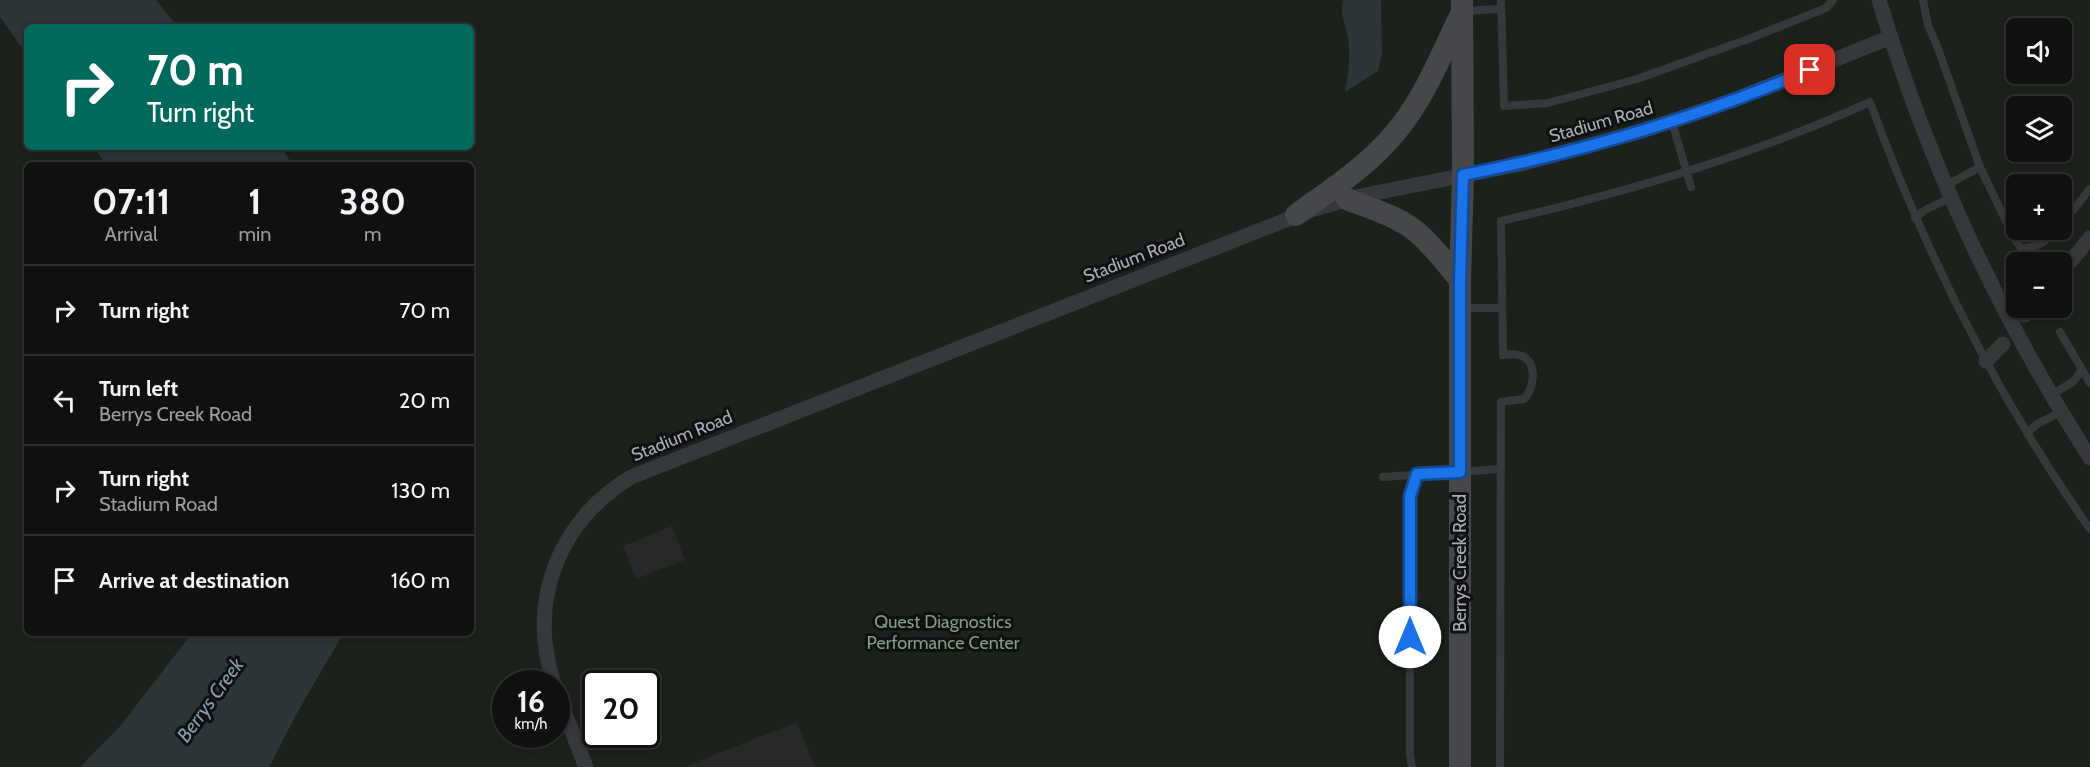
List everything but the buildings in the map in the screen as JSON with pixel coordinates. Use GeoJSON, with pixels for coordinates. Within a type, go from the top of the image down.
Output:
{"type":"FeatureCollection","features":[{"type":"Feature","properties":{"kind":"street"},"geometry":{"type":"LineString","coordinates":[[1879,0],[1915,111],[1948,192],[2006,315],[2090,458]]}},
{"type":"Feature","properties":{"kind":"street"},"geometry":{"type":"LineString","coordinates":[[1296,215],[1361,166],[1396,132],[1424,89],[1462,6]]}},
{"type":"Feature","properties":{"kind":"street","name":"Berrys Creek Road"},"geometry":{"type":"LineString","coordinates":[[1460,767],[1462,6]]}},
{"type":"Feature","properties":{"kind":"street","name":"Stadium Road"},"geometry":{"type":"LineString","coordinates":[[550,670],[545,649],[544,623],[547,597],[554,568],[574,529],[590,509],[620,484],[661,464],[1296,215],[1347,199],[1577,150],[1672,122],[1762,90],[1891,37]]}},
{"type":"Feature","properties":{"kind":"street"},"geometry":{"type":"LineString","coordinates":[[1347,199],[1411,227],[1460,280]]}},
{"type":"Feature","properties":{"kind":"street"},"geometry":{"type":"LineString","coordinates":[[2072,260],[2090,238]]}},
{"type":"Feature","properties":{"kind":"street"},"geometry":{"type":"LineString","coordinates":[[1986,361],[2003,344]]}},
{"type":"Feature","properties":{"kind":"street"},"geometry":{"type":"LineString","coordinates":[[570,726],[586,767]]}},
{"type":"Feature","properties":{"kind":"lane"},"geometry":{"type":"LineString","coordinates":[[1462,6],[1500,4],[1504,106],[1548,103],[1637,79],[1826,8],[1833,0]]}},
{"type":"Feature","properties":{"kind":"lane"},"geometry":{"type":"LineString","coordinates":[[1923,0],[1928,25],[1980,167],[2006,221]]}},
{"type":"Feature","properties":{"kind":"lane"},"geometry":{"type":"LineString","coordinates":[[1500,767],[1501,402],[1524,399],[1531,390],[1533,375],[1532,366],[1526,358],[1516,354],[1503,355],[1501,221],[1586,201],[1686,172],[1805,130],[1870,102],[1898,178],[1952,296],[2027,433],[2090,529]]}},
{"type":"Feature","properties":{"kind":"lane"},"geometry":{"type":"LineString","coordinates":[[1672,122],[1691,187]]}},
{"type":"Feature","properties":{"kind":"lane"},"geometry":{"type":"LineString","coordinates":[[1915,218],[1980,167]]}},
{"type":"Feature","properties":{"kind":"lane"},"geometry":{"type":"LineString","coordinates":[[2072,211],[2090,189]]}},
{"type":"Feature","properties":{"kind":"lane"},"geometry":{"type":"LineString","coordinates":[[2015,240],[2021,248],[2028,249],[2047,240]]}},
{"type":"Feature","properties":{"kind":"lane"},"geometry":{"type":"LineString","coordinates":[[1461,308],[1502,308]]}},
{"type":"Feature","properties":{"kind":"lane"},"geometry":{"type":"LineString","coordinates":[[2060,332],[2090,383]]}},
{"type":"Feature","properties":{"kind":"lane"},"geometry":{"type":"LineString","coordinates":[[2051,395],[2073,382],[2082,370]]}},
{"type":"Feature","properties":{"kind":"lane"},"geometry":{"type":"LineString","coordinates":[[2027,433],[2037,424],[2061,412]]}},
{"type":"Feature","properties":{"kind":"lane"},"geometry":{"type":"LineString","coordinates":[[1383,477],[1501,469]]}},
{"type":"Feature","properties":{"kind":"lane"},"geometry":{"type":"LineString","coordinates":[[1412,767],[1410,754],[1410,496],[1417,474]]}},
{"type":"Feature","properties":{"kind":"green space","name":"Quest Diagnostics Performance Center"},"geometry":{"type":"Polygon","coordinates":[[[156,0],[2090,0],[2090,767],[269,767],[302,704],[342,636],[474,636],[474,162],[291,162],[283,150],[474,150],[474,24],[176,24],[156,0]]]}},
{"type":"Feature","properties":{"kind":"green space"},"geometry":{"type":"Polygon","coordinates":[[[0,17],[24,51],[24,150],[95,150],[104,162],[24,162],[24,636],[190,636],[121,725],[80,767],[0,767],[0,17]]]}},
{"type":"Feature","properties":{"kind":"water"},"geometry":{"type":"Polygon","coordinates":[[[0,0],[156,0],[176,24],[24,24],[24,51],[0,17],[0,0]]]}},
{"type":"Feature","properties":{"kind":"water"},"geometry":{"type":"Polygon","coordinates":[[[1343,0],[1381,0],[1382,54],[1378,71],[1345,92],[1349,55],[1342,13],[1343,0]]]}},
{"type":"Feature","properties":{"kind":"water"},"geometry":{"type":"Polygon","coordinates":[[[95,150],[283,150],[291,162],[104,162],[95,150]]]}},
{"type":"Feature","properties":{"kind":"water","name":"Berrys Creek"},"geometry":{"type":"Polygon","coordinates":[[[190,636],[342,636],[302,704],[269,767],[80,767],[121,725],[190,636]]]}},
{"type":"Feature","properties":{"kind":"route"},"geometry":{"type":"LineString","coordinates":[[1410,637],[1410,496],[1417,474],[1460,472],[1460,280],[1463,175],[1548,157],[1641,132],[1688,117],[1810,70]]}}]}
